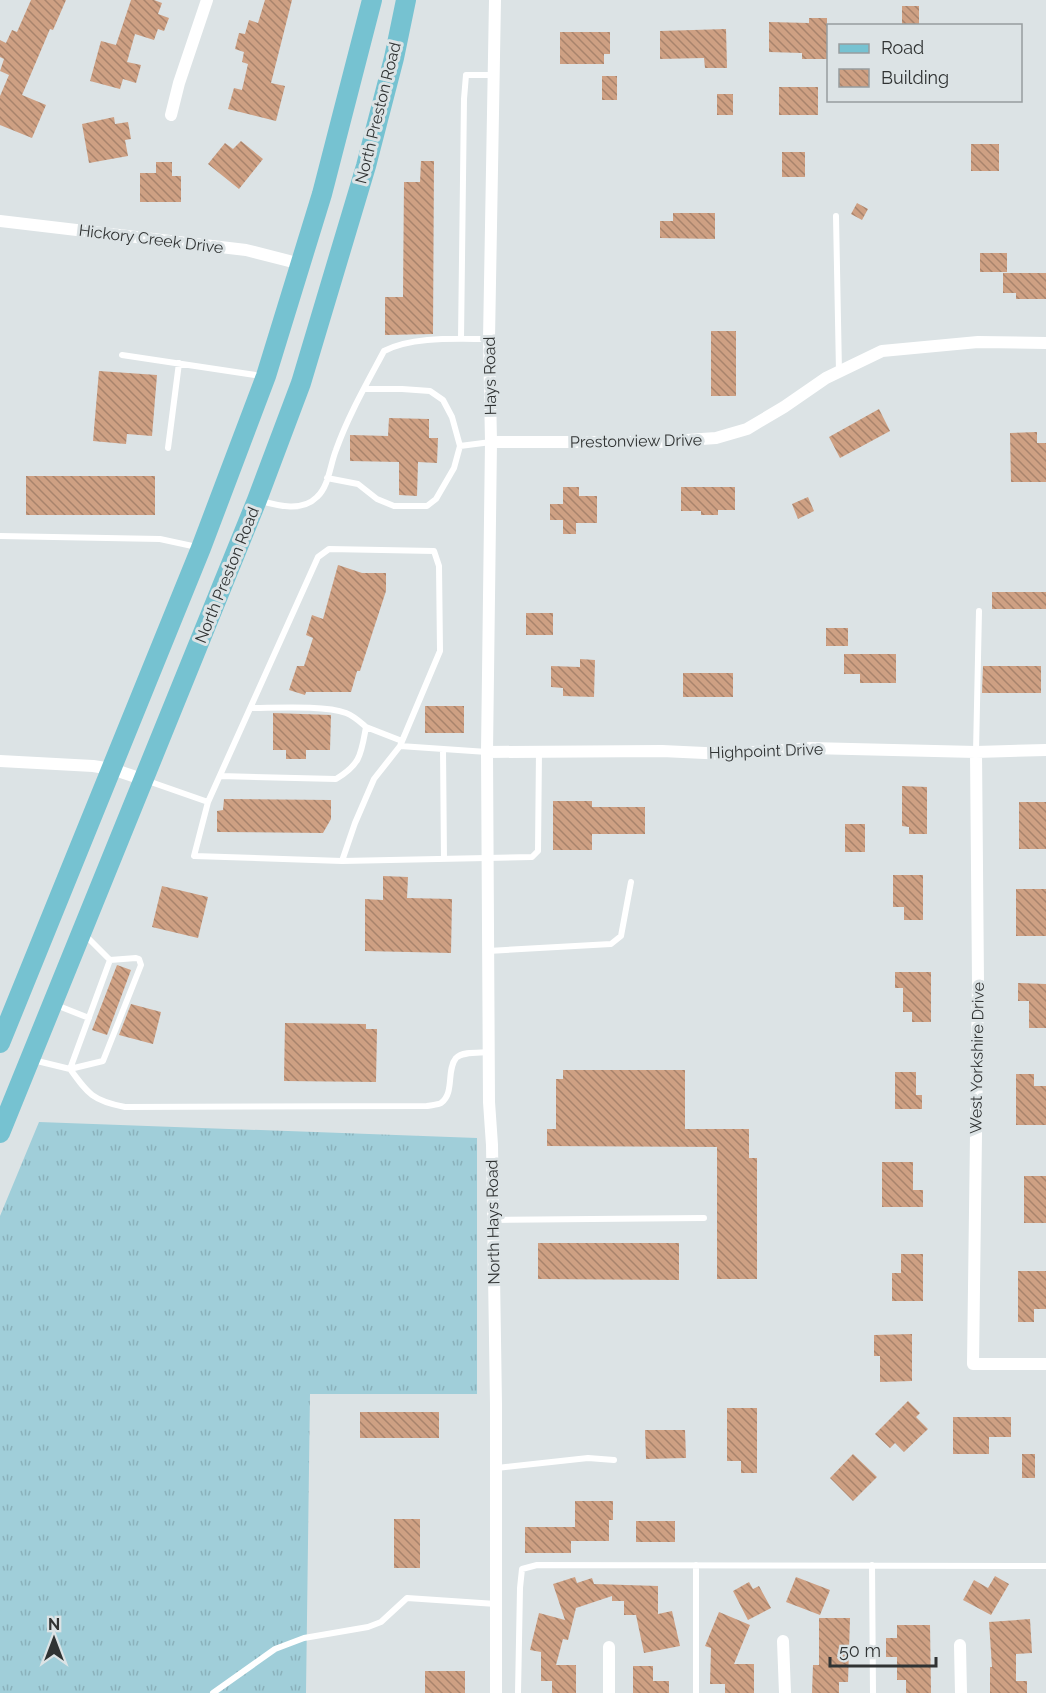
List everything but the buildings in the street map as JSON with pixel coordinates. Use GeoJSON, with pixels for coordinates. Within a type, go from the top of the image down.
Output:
{"type":"FeatureCollection","features":[{"type":"Feature","properties":{"kind":"main road","name":"North Preston Road"},"geometry":{"type":"LineString","coordinates":[[0,1043],[201,548],[266,376],[336,143],[372,0]]}},
{"type":"Feature","properties":{"kind":"main road","name":"North Preston Road"},"geometry":{"type":"LineString","coordinates":[[0,1132],[145,780],[257,500],[301,383],[380,114],[406,0]]}},
{"type":"Feature","properties":{"kind":"street"},"geometry":{"type":"LineString","coordinates":[[171,115],[179,83],[207,0]]}},
{"type":"Feature","properties":{"kind":"street","name":"Hays Road"},"geometry":{"type":"LineString","coordinates":[[487,752],[491,442],[489,339],[495,0]]}},
{"type":"Feature","properties":{"kind":"street","name":"Hickory Creek Drive"},"geometry":{"type":"LineString","coordinates":[[0,221],[246,250],[301,264]]}},
{"type":"Feature","properties":{"kind":"street","name":"Prestonview Drive"},"geometry":{"type":"LineString","coordinates":[[491,442],[667,442],[716,438],[747,429],[826,378],[882,351],[978,342],[1046,343]]}},
{"type":"Feature","properties":{"kind":"street","name":"Highpoint Drive"},"geometry":{"type":"LineString","coordinates":[[487,752],[662,751],[726,754],[810,748],[976,752],[1046,750]]}},
{"type":"Feature","properties":{"kind":"street","name":"North Hays Road"},"geometry":{"type":"LineString","coordinates":[[487,752],[496,1468],[496,1693]]}},
{"type":"Feature","properties":{"kind":"street","name":"West Yorkshire Drive"},"geometry":{"type":"LineString","coordinates":[[976,752],[978,982],[973,1364],[1046,1364]]}},
{"type":"Feature","properties":{"kind":"street"},"geometry":{"type":"LineString","coordinates":[[0,761],[82,765],[112,769],[145,780]]}},
{"type":"Feature","properties":{"kind":"street"},"geometry":{"type":"LineString","coordinates":[[783,1641],[785,1693]]}},
{"type":"Feature","properties":{"kind":"street"},"geometry":{"type":"LineString","coordinates":[[960,1645],[961,1693]]}},
{"type":"Feature","properties":{"kind":"street"},"geometry":{"type":"LineString","coordinates":[[609,1647],[609,1693]]}},
{"type":"Feature","properties":{"kind":"lane"},"geometry":{"type":"LineString","coordinates":[[461,339],[466,75],[495,75]]}},
{"type":"Feature","properties":{"kind":"lane"},"geometry":{"type":"LineString","coordinates":[[836,216],[839,372]]}},
{"type":"Feature","properties":{"kind":"lane"},"geometry":{"type":"LineString","coordinates":[[257,500],[284,508],[308,504],[319,496],[336,450],[384,351],[399,343],[489,339]]}},
{"type":"Feature","properties":{"kind":"lane"},"geometry":{"type":"LineString","coordinates":[[122,355],[266,376]]}},
{"type":"Feature","properties":{"kind":"lane"},"geometry":{"type":"LineString","coordinates":[[168,448],[179,363]]}},
{"type":"Feature","properties":{"kind":"lane"},"geometry":{"type":"LineString","coordinates":[[327,478],[358,484],[377,499],[394,506],[427,506],[436,499],[454,468],[460,446],[452,417],[443,400],[430,391],[365,389]]}},
{"type":"Feature","properties":{"kind":"lane"},"geometry":{"type":"LineString","coordinates":[[460,446],[491,442]]}},
{"type":"Feature","properties":{"kind":"lane"},"geometry":{"type":"LineString","coordinates":[[0,537],[160,539],[201,548]]}},
{"type":"Feature","properties":{"kind":"lane"},"geometry":{"type":"LineString","coordinates":[[342,861],[354,823],[374,779],[401,743],[440,651],[439,566],[434,551],[329,549],[318,557],[208,802],[194,856],[342,861],[532,857],[538,851],[539,750]]}},
{"type":"Feature","properties":{"kind":"lane"},"geometry":{"type":"LineString","coordinates":[[976,752],[979,611]]}},
{"type":"Feature","properties":{"kind":"lane"},"geometry":{"type":"LineString","coordinates":[[251,708],[336,711],[354,717],[366,726],[401,743],[487,752]]}},
{"type":"Feature","properties":{"kind":"lane"},"geometry":{"type":"LineString","coordinates":[[220,776],[336,779],[348,772],[357,762],[362,752],[366,726]]}},
{"type":"Feature","properties":{"kind":"lane"},"geometry":{"type":"LineString","coordinates":[[443,749],[444,859]]}},
{"type":"Feature","properties":{"kind":"lane"},"geometry":{"type":"LineString","coordinates":[[145,780],[208,802]]}},
{"type":"Feature","properties":{"kind":"lane"},"geometry":{"type":"LineString","coordinates":[[488,951],[611,944],[621,936],[632,882]]}},
{"type":"Feature","properties":{"kind":"lane"},"geometry":{"type":"LineString","coordinates":[[30,1059],[70,1069],[103,1062],[141,965],[139,959],[136,958],[110,960],[82,932]]}},
{"type":"Feature","properties":{"kind":"lane"},"geometry":{"type":"LineString","coordinates":[[70,1069],[110,960]]}},
{"type":"Feature","properties":{"kind":"lane"},"geometry":{"type":"LineString","coordinates":[[53,1003],[89,1018]]}},
{"type":"Feature","properties":{"kind":"lane"},"geometry":{"type":"LineString","coordinates":[[70,1069],[86,1090],[103,1103],[124,1107],[427,1106],[441,1103],[448,1094],[456,1058],[464,1054],[489,1052]]}},
{"type":"Feature","properties":{"kind":"lane"},"geometry":{"type":"LineString","coordinates":[[493,1220],[704,1218]]}},
{"type":"Feature","properties":{"kind":"lane"},"geometry":{"type":"LineString","coordinates":[[496,1468],[588,1458],[614,1460]]}},
{"type":"Feature","properties":{"kind":"lane"},"geometry":{"type":"LineString","coordinates":[[518,1693],[522,1569],[537,1564],[1046,1566]]}},
{"type":"Feature","properties":{"kind":"lane"},"geometry":{"type":"LineString","coordinates":[[696,1565],[696,1693]]}},
{"type":"Feature","properties":{"kind":"lane"},"geometry":{"type":"LineString","coordinates":[[872,1565],[873,1693]]}},
{"type":"Feature","properties":{"kind":"lane"},"geometry":{"type":"LineString","coordinates":[[213,1693],[275,1649],[304,1638],[357,1630],[374,1625],[391,1614],[407,1598],[496,1604]]}},
{"type":"Feature","properties":{"kind":"green space"},"geometry":{"type":"Polygon","coordinates":[[[39,1122],[477,1138],[477,1394],[310,1394],[306,1693],[0,1693],[0,1216],[39,1122]]]}}]}
